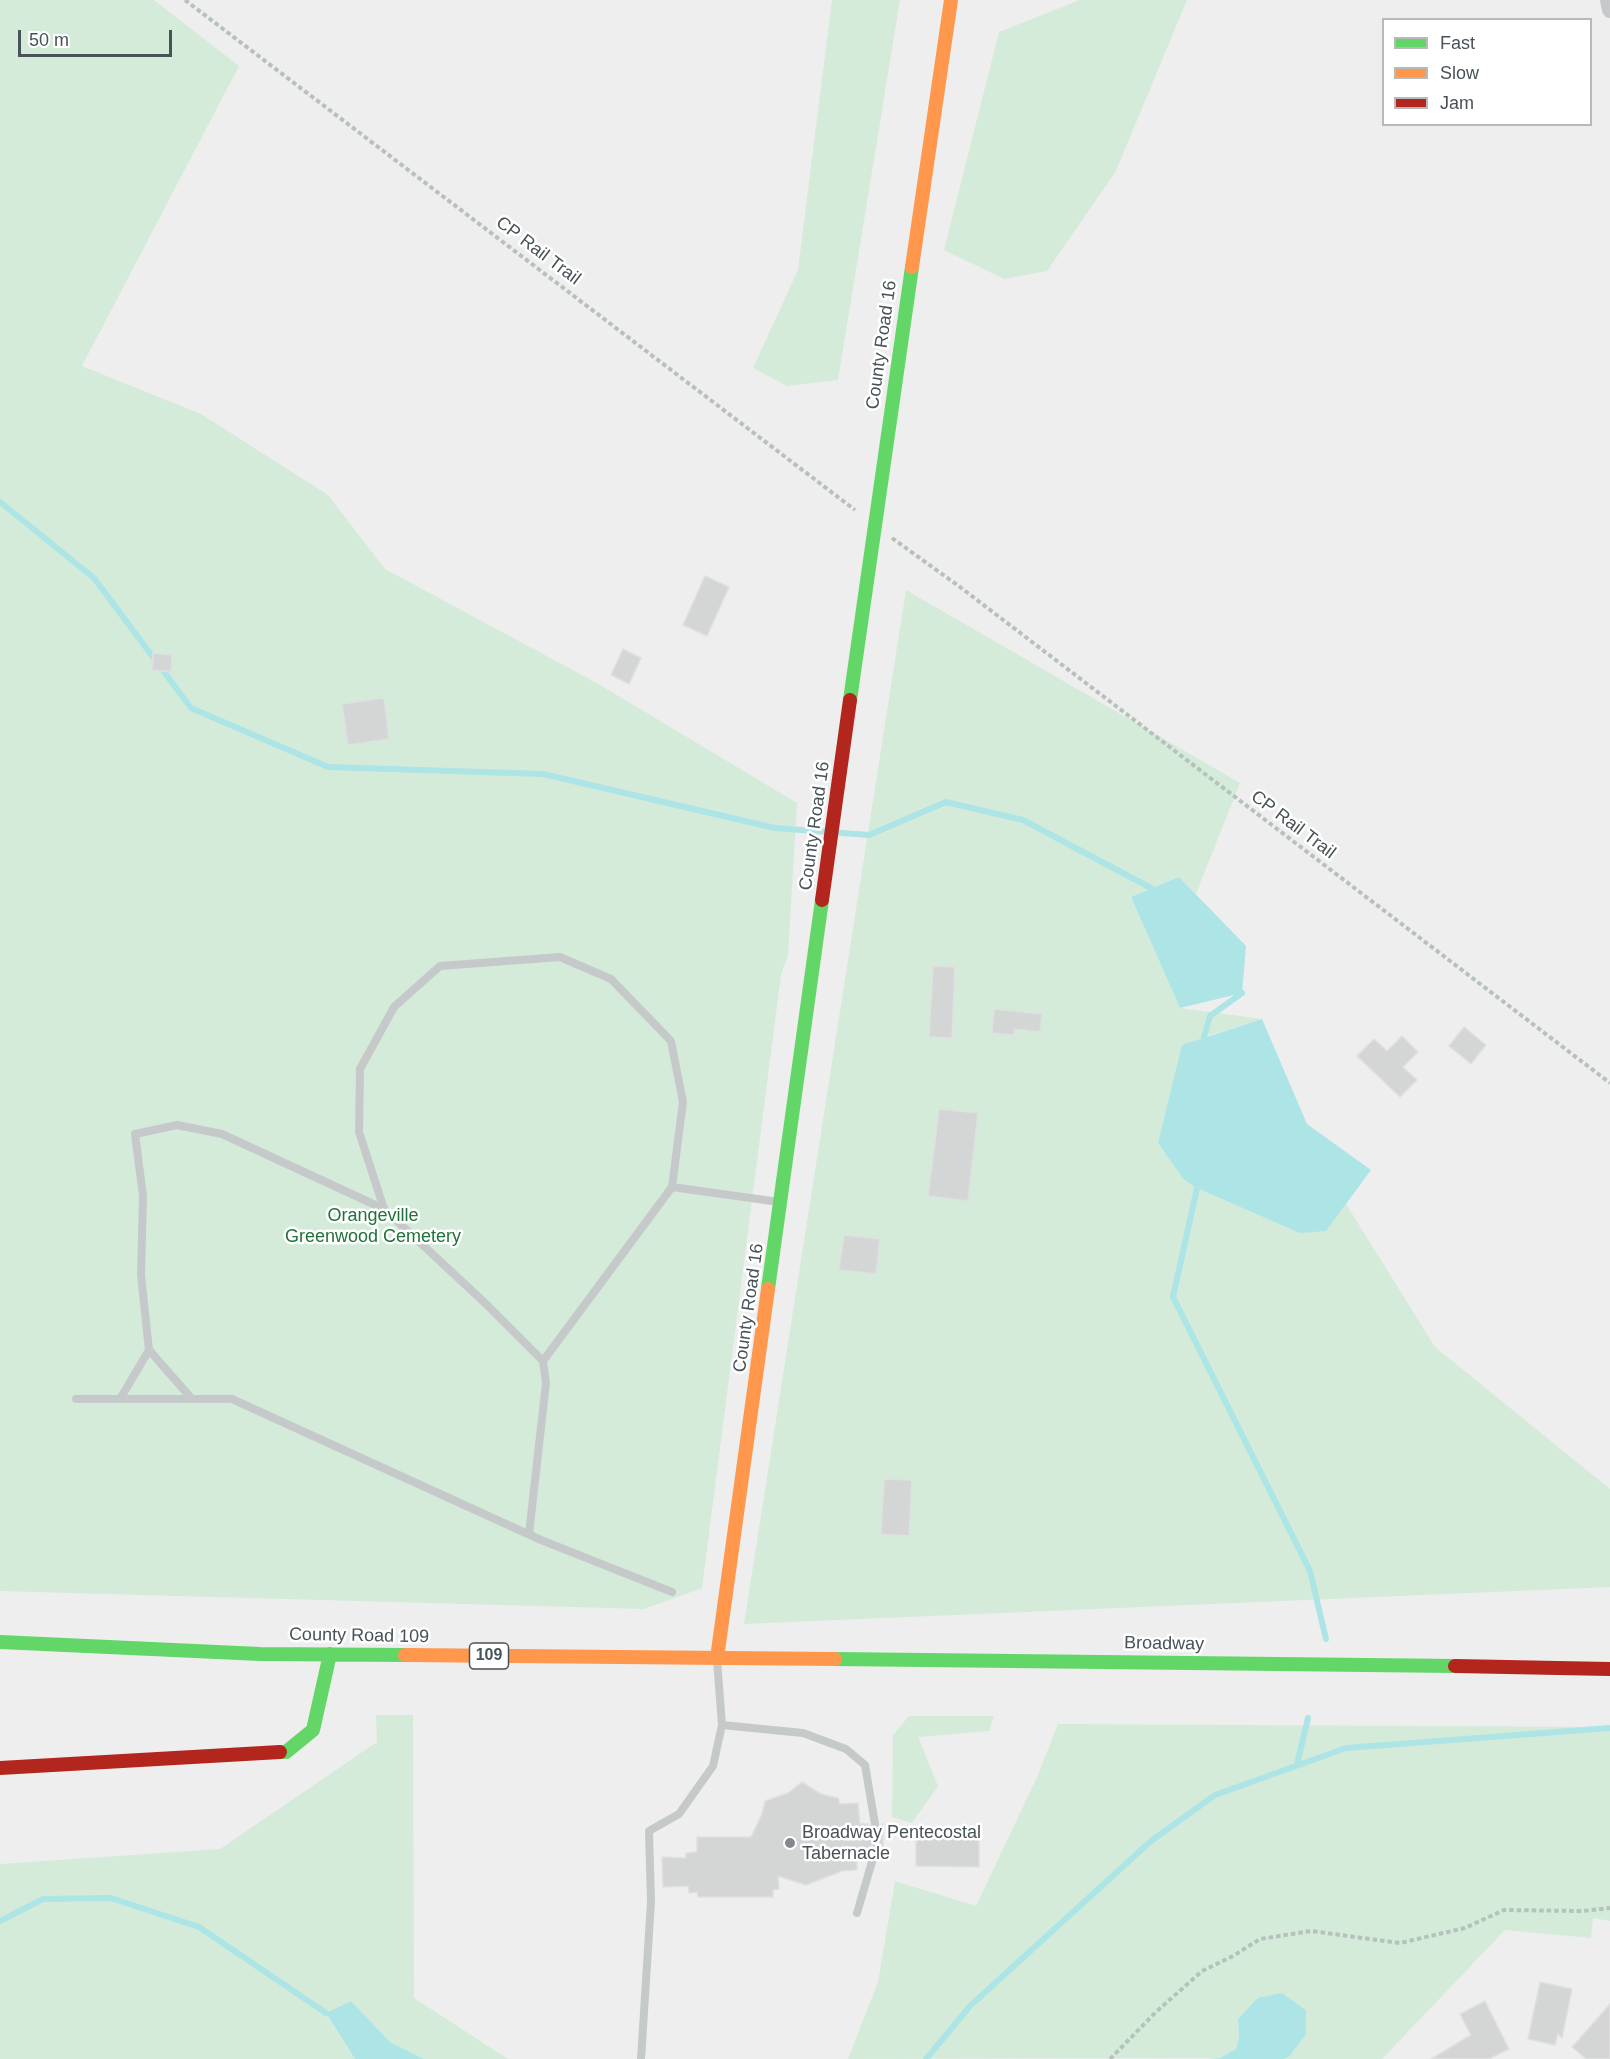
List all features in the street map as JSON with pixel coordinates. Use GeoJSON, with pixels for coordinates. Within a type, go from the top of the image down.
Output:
{"type":"FeatureCollection","features":[{"type":"Feature","properties":{"kind":"main road","name":"County Road 16"},"geometry":{"type":"LineString","coordinates":[[717,1658],[782,1202],[874,524],[951,0]]}},
{"type":"Feature","properties":{"kind":"main road","name":"County Road 109"},"geometry":{"type":"LineString","coordinates":[[0,1642],[260,1654],[717,1658]]}},
{"type":"Feature","properties":{"kind":"main road"},"geometry":{"type":"LineString","coordinates":[[0,1768],[286,1752],[313,1730],[330,1654]]}},
{"type":"Feature","properties":{"kind":"main road","name":"Broadway"},"geometry":{"type":"LineString","coordinates":[[717,1658],[1313,1663],[1610,1669]]}},
{"type":"Feature","properties":{"kind":"street"},"geometry":{"type":"LineString","coordinates":[[1608,0],[1610,10]]}},
{"type":"Feature","properties":{"kind":"lane"},"geometry":{"type":"LineString","coordinates":[[384,1209],[359,1132],[360,1069],[394,1006],[440,966],[560,957],[611,980],[671,1041],[683,1102],[672,1187],[543,1361]]}},
{"type":"Feature","properties":{"kind":"lane"},"geometry":{"type":"LineString","coordinates":[[120,1399],[148,1350],[141,1275],[143,1196],[135,1134],[177,1125],[222,1134],[384,1209],[485,1303],[543,1361],[546,1383],[529,1534]]}},
{"type":"Feature","properties":{"kind":"lane"},"geometry":{"type":"LineString","coordinates":[[672,1187],[782,1202]]}},
{"type":"Feature","properties":{"kind":"lane"},"geometry":{"type":"LineString","coordinates":[[148,1350],[192,1399]]}},
{"type":"Feature","properties":{"kind":"lane"},"geometry":{"type":"LineString","coordinates":[[76,1399],[232,1399],[529,1534],[672,1592]]}},
{"type":"Feature","properties":{"kind":"lane"},"geometry":{"type":"LineString","coordinates":[[641,2059],[651,1902],[649,1831],[679,1814],[713,1766],[722,1725],[717,1658]]}},
{"type":"Feature","properties":{"kind":"lane"},"geometry":{"type":"LineString","coordinates":[[722,1725],[802,1733],[846,1749],[865,1766],[875,1824]]}},
{"type":"Feature","properties":{"kind":"lane"},"geometry":{"type":"LineString","coordinates":[[857,1913],[876,1848]]}},
{"type":"Feature","properties":{"kind":"path","name":"CP Rail Trail"},"geometry":{"type":"LineString","coordinates":[[185,0],[1610,1083]]}},
{"type":"Feature","properties":{"kind":"path"},"geometry":{"type":"LineString","coordinates":[[1110,2059],[1156,2012],[1203,1971],[1260,1939],[1311,1930],[1400,1943],[1465,1928],[1504,1910],[1583,1911],[1610,1908]]}},
{"type":"Feature","properties":{"kind":"green space","name":"Orangeville Greenwood Cemetery"},"geometry":{"type":"Polygon","coordinates":[[[0,0],[154,0],[239,66],[82,366],[201,414],[328,495],[385,569],[595,682],[797,803],[788,956],[781,975],[702,1588],[644,1609],[0,1591],[0,0]]]}},
{"type":"Feature","properties":{"kind":"green space"},"geometry":{"type":"Polygon","coordinates":[[[832,0],[900,0],[838,380],[787,386],[753,368],[798,270],[832,0]]]}},
{"type":"Feature","properties":{"kind":"green space"},"geometry":{"type":"Polygon","coordinates":[[[1080,0],[1187,0],[1116,171],[1047,271],[1004,279],[944,250],[999,32],[1080,0]]]}},
{"type":"Feature","properties":{"kind":"green space"},"geometry":{"type":"Polygon","coordinates":[[[906,590],[1240,783],[1196,894],[1179,877],[1131,897],[1180,1008],[1262,1019],[1204,1037],[1158,1143],[1184,1180],[1197,1188],[1326,1231],[1346,1204],[1435,1347],[1610,1489],[1610,1587],[744,1624],[906,590]]]}},
{"type":"Feature","properties":{"kind":"green space"},"geometry":{"type":"Polygon","coordinates":[[[376,1715],[413,1715],[414,1998],[508,2059],[424,2059],[390,2042],[351,2001],[326,2014],[355,2059],[0,2059],[0,1864],[220,1849],[377,1742],[376,1715]]]}},
{"type":"Feature","properties":{"kind":"green space"},"geometry":{"type":"Polygon","coordinates":[[[909,1716],[994,1716],[989,1731],[918,1737],[938,1786],[912,1823],[892,1817],[893,1735],[909,1716]]]}},
{"type":"Feature","properties":{"kind":"green space"},"geometry":{"type":"Polygon","coordinates":[[[1058,1724],[1610,1727],[1610,1921],[1593,1918],[1591,1938],[1505,1930],[1382,2059],[1284,2059],[1289,2057],[1306,2034],[1306,2010],[1282,1993],[1238,2019],[1239,2038],[1236,2049],[1220,2058],[848,2059],[878,1982],[895,1881],[976,1906],[1037,1777],[1058,1724]]]}},
{"type":"Feature","properties":{"kind":"water"},"geometry":{"type":"Polygon","coordinates":[[[1179,877],[1246,946],[1242,993],[1180,1008],[1131,897],[1179,877]]]}},
{"type":"Feature","properties":{"kind":"water"},"geometry":{"type":"Polygon","coordinates":[[[1262,1019],[1307,1124],[1371,1170],[1326,1231],[1300,1233],[1197,1188],[1184,1180],[1158,1143],[1182,1045],[1262,1019]]]}},
{"type":"Feature","properties":{"kind":"water"},"geometry":{"type":"Polygon","coordinates":[[[1282,1993],[1306,2010],[1306,2034],[1289,2057],[1284,2059],[1208,2059],[1220,2058],[1236,2049],[1239,2038],[1238,2019],[1258,1998],[1282,1993]]]}},
{"type":"Feature","properties":{"kind":"water"},"geometry":{"type":"Polygon","coordinates":[[[351,2001],[390,2042],[424,2059],[355,2059],[326,2013],[351,2001]]]}},
{"type":"Feature","properties":{"kind":"building"},"geometry":{"type":"Polygon","coordinates":[[[705,576],[729,587],[707,636],[683,625],[705,576]]]}},
{"type":"Feature","properties":{"kind":"building"},"geometry":{"type":"Polygon","coordinates":[[[623,649],[641,658],[629,684],[611,675],[623,649]]]}},
{"type":"Feature","properties":{"kind":"building"},"geometry":{"type":"Polygon","coordinates":[[[153,653],[172,655],[171,672],[152,670],[153,653]]]}},
{"type":"Feature","properties":{"kind":"building"},"geometry":{"type":"Polygon","coordinates":[[[384,698],[389,739],[348,745],[342,704],[384,698]]]}},
{"type":"Feature","properties":{"kind":"building"},"geometry":{"type":"Polygon","coordinates":[[[933,966],[955,967],[952,1038],[929,1037],[933,966]]]}},
{"type":"Feature","properties":{"kind":"building"},"geometry":{"type":"Polygon","coordinates":[[[994,1009],[1042,1014],[1040,1032],[1014,1029],[1014,1035],[992,1033],[994,1009]]]}},
{"type":"Feature","properties":{"kind":"building"},"geometry":{"type":"Polygon","coordinates":[[[1464,1027],[1486,1045],[1471,1064],[1449,1046],[1464,1027]]]}},
{"type":"Feature","properties":{"kind":"building"},"geometry":{"type":"Polygon","coordinates":[[[1402,1036],[1418,1052],[1403,1067],[1417,1080],[1400,1097],[1357,1056],[1374,1039],[1387,1051],[1402,1036]]]}},
{"type":"Feature","properties":{"kind":"building"},"geometry":{"type":"Polygon","coordinates":[[[939,1109],[978,1113],[968,1201],[928,1196],[939,1109]]]}},
{"type":"Feature","properties":{"kind":"building"},"geometry":{"type":"Polygon","coordinates":[[[844,1235],[880,1239],[876,1274],[839,1270],[844,1235]]]}},
{"type":"Feature","properties":{"kind":"building"},"geometry":{"type":"Polygon","coordinates":[[[884,1479],[912,1480],[909,1536],[881,1534],[884,1479]]]}},
{"type":"Feature","properties":{"kind":"building","name":"Broadway Pentecostal Tabernacle"},"geometry":{"type":"Polygon","coordinates":[[[802,1782],[821,1794],[838,1798],[840,1804],[858,1803],[860,1824],[869,1824],[875,1830],[883,1824],[883,1848],[880,1843],[875,1842],[869,1848],[857,1848],[857,1870],[842,1871],[806,1885],[778,1876],[779,1889],[773,1890],[773,1897],[698,1897],[697,1892],[689,1893],[688,1886],[663,1887],[662,1857],[686,1858],[686,1853],[697,1852],[697,1837],[751,1837],[762,1814],[765,1801],[788,1793],[802,1782]]]}},
{"type":"Feature","properties":{"kind":"building"},"geometry":{"type":"Polygon","coordinates":[[[916,1830],[979,1830],[979,1867],[916,1866],[916,1830]]]}},
{"type":"Feature","properties":{"kind":"building"},"geometry":{"type":"Polygon","coordinates":[[[1540,1982],[1572,1989],[1562,2038],[1558,2034],[1555,2045],[1528,2039],[1540,1982]]]}},
{"type":"Feature","properties":{"kind":"building"},"geometry":{"type":"Polygon","coordinates":[[[1485,2001],[1509,2049],[1489,2059],[1431,2059],[1471,2035],[1460,2014],[1485,2001]]]}},
{"type":"Feature","properties":{"kind":"building"},"geometry":{"type":"Polygon","coordinates":[[[1610,2004],[1610,2059],[1586,2059],[1572,2047],[1610,2004]]]}},
{"type":"Feature","properties":{"kind":"waterway"},"geometry":{"type":"LineString","coordinates":[[0,502],[94,578],[191,708],[328,767],[543,774],[775,828],[869,835],[946,802],[1023,820],[1151,888]]}},
{"type":"Feature","properties":{"kind":"waterway"},"geometry":{"type":"LineString","coordinates":[[1204,1037],[1210,1016],[1242,993]]}},
{"type":"Feature","properties":{"kind":"waterway"},"geometry":{"type":"LineString","coordinates":[[1197,1188],[1173,1297],[1310,1571],[1326,1639]]}},
{"type":"Feature","properties":{"kind":"waterway"},"geometry":{"type":"LineString","coordinates":[[1297,1764],[1308,1718]]}},
{"type":"Feature","properties":{"kind":"waterway"},"geometry":{"type":"LineString","coordinates":[[926,2059],[970,2006],[1151,1841],[1215,1795],[1346,1748],[1610,1728]]}},
{"type":"Feature","properties":{"kind":"waterway"},"geometry":{"type":"LineString","coordinates":[[0,1921],[43,1899],[111,1898],[199,1927],[326,2013]]}},
{"type":"Feature","properties":{"kind":"traffic: fast"},"geometry":{"type":"LineString","coordinates":[[850,700],[912,267]]}},
{"type":"Feature","properties":{"kind":"traffic: fast"},"geometry":{"type":"LineString","coordinates":[[768,1289],[822,900]]}},
{"type":"Feature","properties":{"kind":"traffic: fast"},"geometry":{"type":"LineString","coordinates":[[0,1642],[260,1654],[405,1655]]}},
{"type":"Feature","properties":{"kind":"traffic: fast"},"geometry":{"type":"LineString","coordinates":[[280,1752],[286,1752],[313,1730],[330,1654]]}},
{"type":"Feature","properties":{"kind":"traffic: fast"},"geometry":{"type":"LineString","coordinates":[[835,1659],[1455,1666]]}},
{"type":"Feature","properties":{"kind":"traffic: slow"},"geometry":{"type":"LineString","coordinates":[[912,267],[951,0]]}},
{"type":"Feature","properties":{"kind":"traffic: slow"},"geometry":{"type":"LineString","coordinates":[[717,1658],[768,1289]]}},
{"type":"Feature","properties":{"kind":"traffic: slow"},"geometry":{"type":"LineString","coordinates":[[405,1655],[835,1659]]}},
{"type":"Feature","properties":{"kind":"traffic: jam"},"geometry":{"type":"LineString","coordinates":[[822,900],[850,700]]}},
{"type":"Feature","properties":{"kind":"traffic: jam"},"geometry":{"type":"LineString","coordinates":[[1455,1666],[1610,1669]]}},
{"type":"Feature","properties":{"kind":"traffic: jam"},"geometry":{"type":"LineString","coordinates":[[0,1768],[280,1752]]}},
{"type":"Feature","properties":{"kind":"place","name":"Broadway Pentecostal Tabernacle"},"geometry":{"type":"Point","coordinates":[790,1843]}}]}
